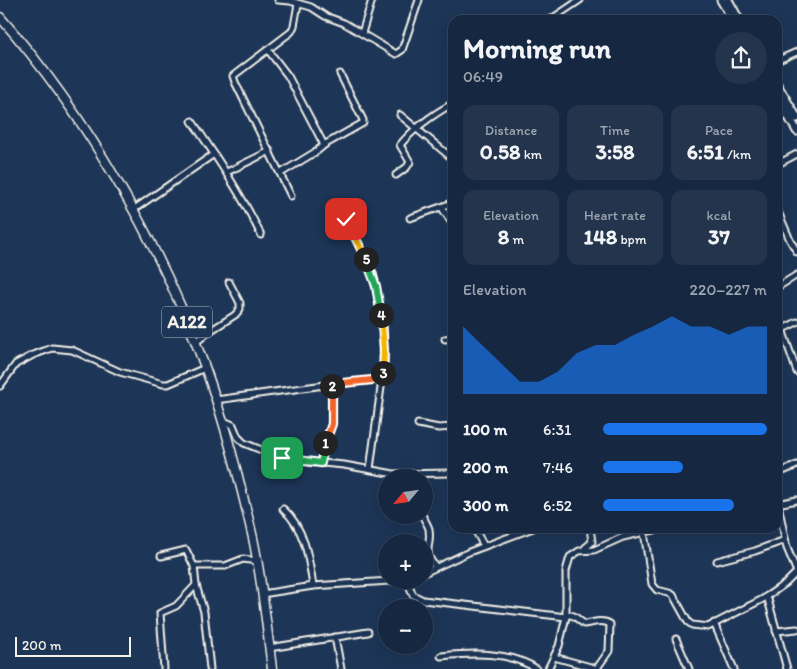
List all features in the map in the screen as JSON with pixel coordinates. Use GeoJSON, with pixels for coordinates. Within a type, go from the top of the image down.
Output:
{"type":"FeatureCollection","features":[{"type":"Feature","properties":{"kind":"highway","name":"A122"},"geometry":{"type":"LineString","coordinates":[[0,17],[37,62],[73,112],[133,210],[157,256],[195,343],[216,400],[249,521],[257,561],[272,669]]}},
{"type":"Feature","properties":{"kind":"main road"},"geometry":{"type":"LineString","coordinates":[[721,0],[730,15]]}},
{"type":"Feature","properties":{"kind":"main road"},"geometry":{"type":"LineString","coordinates":[[728,0],[736,15]]}},
{"type":"Feature","properties":{"kind":"main road"},"geometry":{"type":"LineString","coordinates":[[782,94],[797,118]]}},
{"type":"Feature","properties":{"kind":"main road"},"geometry":{"type":"LineString","coordinates":[[782,101],[792,111],[797,131]]}},
{"type":"Feature","properties":{"kind":"street"},"geometry":{"type":"LineString","coordinates":[[278,0],[311,8],[344,23],[394,54],[399,54],[402,50],[419,0]]}},
{"type":"Feature","properties":{"kind":"street"},"geometry":{"type":"LineString","coordinates":[[362,33],[372,0]]}},
{"type":"Feature","properties":{"kind":"street"},"geometry":{"type":"LineString","coordinates":[[558,15],[580,0]]}},
{"type":"Feature","properties":{"kind":"street"},"geometry":{"type":"LineString","coordinates":[[292,196],[233,78],[235,74],[293,29],[298,4]]}},
{"type":"Feature","properties":{"kind":"street"},"geometry":{"type":"LineString","coordinates":[[268,50],[288,76],[324,145]]}},
{"type":"Feature","properties":{"kind":"street"},"geometry":{"type":"LineString","coordinates":[[782,58],[797,52]]}},
{"type":"Feature","properties":{"kind":"street"},"geometry":{"type":"LineString","coordinates":[[281,173],[312,155],[324,145],[363,123],[364,120],[340,74]]}},
{"type":"Feature","properties":{"kind":"street"},"geometry":{"type":"LineString","coordinates":[[396,174],[410,164],[409,158],[400,145],[432,114],[448,106]]}},
{"type":"Feature","properties":{"kind":"street"},"geometry":{"type":"LineString","coordinates":[[400,115],[448,155]]}},
{"type":"Feature","properties":{"kind":"street"},"geometry":{"type":"LineString","coordinates":[[192,120],[227,172],[260,236]]}},
{"type":"Feature","properties":{"kind":"street"},"geometry":{"type":"LineString","coordinates":[[227,172],[270,151]]}},
{"type":"Feature","properties":{"kind":"street"},"geometry":{"type":"LineString","coordinates":[[133,210],[214,154]]}},
{"type":"Feature","properties":{"kind":"street"},"geometry":{"type":"LineString","coordinates":[[782,162],[797,154]]}},
{"type":"Feature","properties":{"kind":"street"},"geometry":{"type":"LineString","coordinates":[[410,218],[448,205]]}},
{"type":"Feature","properties":{"kind":"street"},"geometry":{"type":"LineString","coordinates":[[442,208],[448,217]]}},
{"type":"Feature","properties":{"kind":"street"},"geometry":{"type":"LineString","coordinates":[[346,219],[366,259],[376,286],[383,323],[384,357],[370,469]]}},
{"type":"Feature","properties":{"kind":"street"},"geometry":{"type":"LineString","coordinates":[[782,220],[797,252]]}},
{"type":"Feature","properties":{"kind":"street"},"geometry":{"type":"LineString","coordinates":[[782,284],[797,275]]}},
{"type":"Feature","properties":{"kind":"street"},"geometry":{"type":"LineString","coordinates":[[195,343],[210,330],[235,315],[240,309],[240,303],[229,282]]}},
{"type":"Feature","properties":{"kind":"street"},"geometry":{"type":"LineString","coordinates":[[797,322],[783,329],[797,372]]}},
{"type":"Feature","properties":{"kind":"street"},"geometry":{"type":"LineString","coordinates":[[0,386],[16,364],[52,348],[72,350],[120,372],[164,384],[205,368]]}},
{"type":"Feature","properties":{"kind":"street"},"geometry":{"type":"LineString","coordinates":[[216,400],[382,379]]}},
{"type":"Feature","properties":{"kind":"street"},"geometry":{"type":"LineString","coordinates":[[321,463],[322,450],[332,424],[332,384]]}},
{"type":"Feature","properties":{"kind":"street"},"geometry":{"type":"LineString","coordinates":[[222,420],[233,425],[238,437],[244,443],[271,455],[289,460],[404,474],[448,472]]}},
{"type":"Feature","properties":{"kind":"street"},"geometry":{"type":"LineString","coordinates":[[418,424],[439,428],[448,427]]}},
{"type":"Feature","properties":{"kind":"street"},"geometry":{"type":"LineString","coordinates":[[782,472],[797,466]]}},
{"type":"Feature","properties":{"kind":"street"},"geometry":{"type":"LineString","coordinates":[[782,503],[797,500]]}},
{"type":"Feature","properties":{"kind":"street"},"geometry":{"type":"LineString","coordinates":[[283,508],[298,525],[310,565],[313,586]]}},
{"type":"Feature","properties":{"kind":"street"},"geometry":{"type":"LineString","coordinates":[[426,524],[429,529],[427,544],[429,560],[436,567]]}},
{"type":"Feature","properties":{"kind":"street"},"geometry":{"type":"LineString","coordinates":[[644,533],[654,587],[661,592],[674,595],[684,616],[692,625],[708,627],[767,596],[786,583],[797,572],[787,548],[782,526]]}},
{"type":"Feature","properties":{"kind":"street"},"geometry":{"type":"LineString","coordinates":[[477,533],[484,546]]}},
{"type":"Feature","properties":{"kind":"street"},"geometry":{"type":"LineString","coordinates":[[433,568],[519,533]]}},
{"type":"Feature","properties":{"kind":"street"},"geometry":{"type":"LineString","coordinates":[[583,550],[592,542],[591,533]]}},
{"type":"Feature","properties":{"kind":"street"},"geometry":{"type":"LineString","coordinates":[[548,669],[559,646],[566,615],[567,563],[574,552],[594,550],[623,537],[640,533]]}},
{"type":"Feature","properties":{"kind":"street"},"geometry":{"type":"LineString","coordinates":[[717,561],[755,551],[785,540]]}},
{"type":"Feature","properties":{"kind":"street"},"geometry":{"type":"LineString","coordinates":[[161,556],[184,549],[194,566],[196,585],[204,612],[210,669]]}},
{"type":"Feature","properties":{"kind":"street"},"geometry":{"type":"LineString","coordinates":[[194,566],[225,566],[243,559],[257,561]]}},
{"type":"Feature","properties":{"kind":"street"},"geometry":{"type":"LineString","coordinates":[[262,594],[313,586],[378,582]]}},
{"type":"Feature","properties":{"kind":"street"},"geometry":{"type":"LineString","coordinates":[[164,669],[160,613],[176,606],[196,585]]}},
{"type":"Feature","properties":{"kind":"street"},"geometry":{"type":"LineString","coordinates":[[411,589],[419,599],[574,616],[584,624],[595,622],[607,622],[610,624],[609,651],[597,669],[554,657]]}},
{"type":"Feature","properties":{"kind":"street"},"geometry":{"type":"LineString","coordinates":[[767,596],[787,669]]}},
{"type":"Feature","properties":{"kind":"street"},"geometry":{"type":"LineString","coordinates":[[714,623],[734,669]]}},
{"type":"Feature","properties":{"kind":"street"},"geometry":{"type":"LineString","coordinates":[[776,631],[797,630]]}},
{"type":"Feature","properties":{"kind":"street"},"geometry":{"type":"LineString","coordinates":[[270,648],[368,632]]}},
{"type":"Feature","properties":{"kind":"street"},"geometry":{"type":"LineString","coordinates":[[335,636],[341,669]]}},
{"type":"Feature","properties":{"kind":"street"},"geometry":{"type":"LineString","coordinates":[[676,639],[689,669]]}},
{"type":"Feature","properties":{"kind":"street"},"geometry":{"type":"LineString","coordinates":[[441,656],[495,654],[526,662],[537,669]]}},
{"type":"Feature","properties":{"kind":"route"},"geometry":{"type":"LineString","coordinates":[[282,458],[321,463],[322,450],[332,424],[332,384],[382,379],[384,365],[383,323],[376,286],[373,273],[346,219]]}}]}
